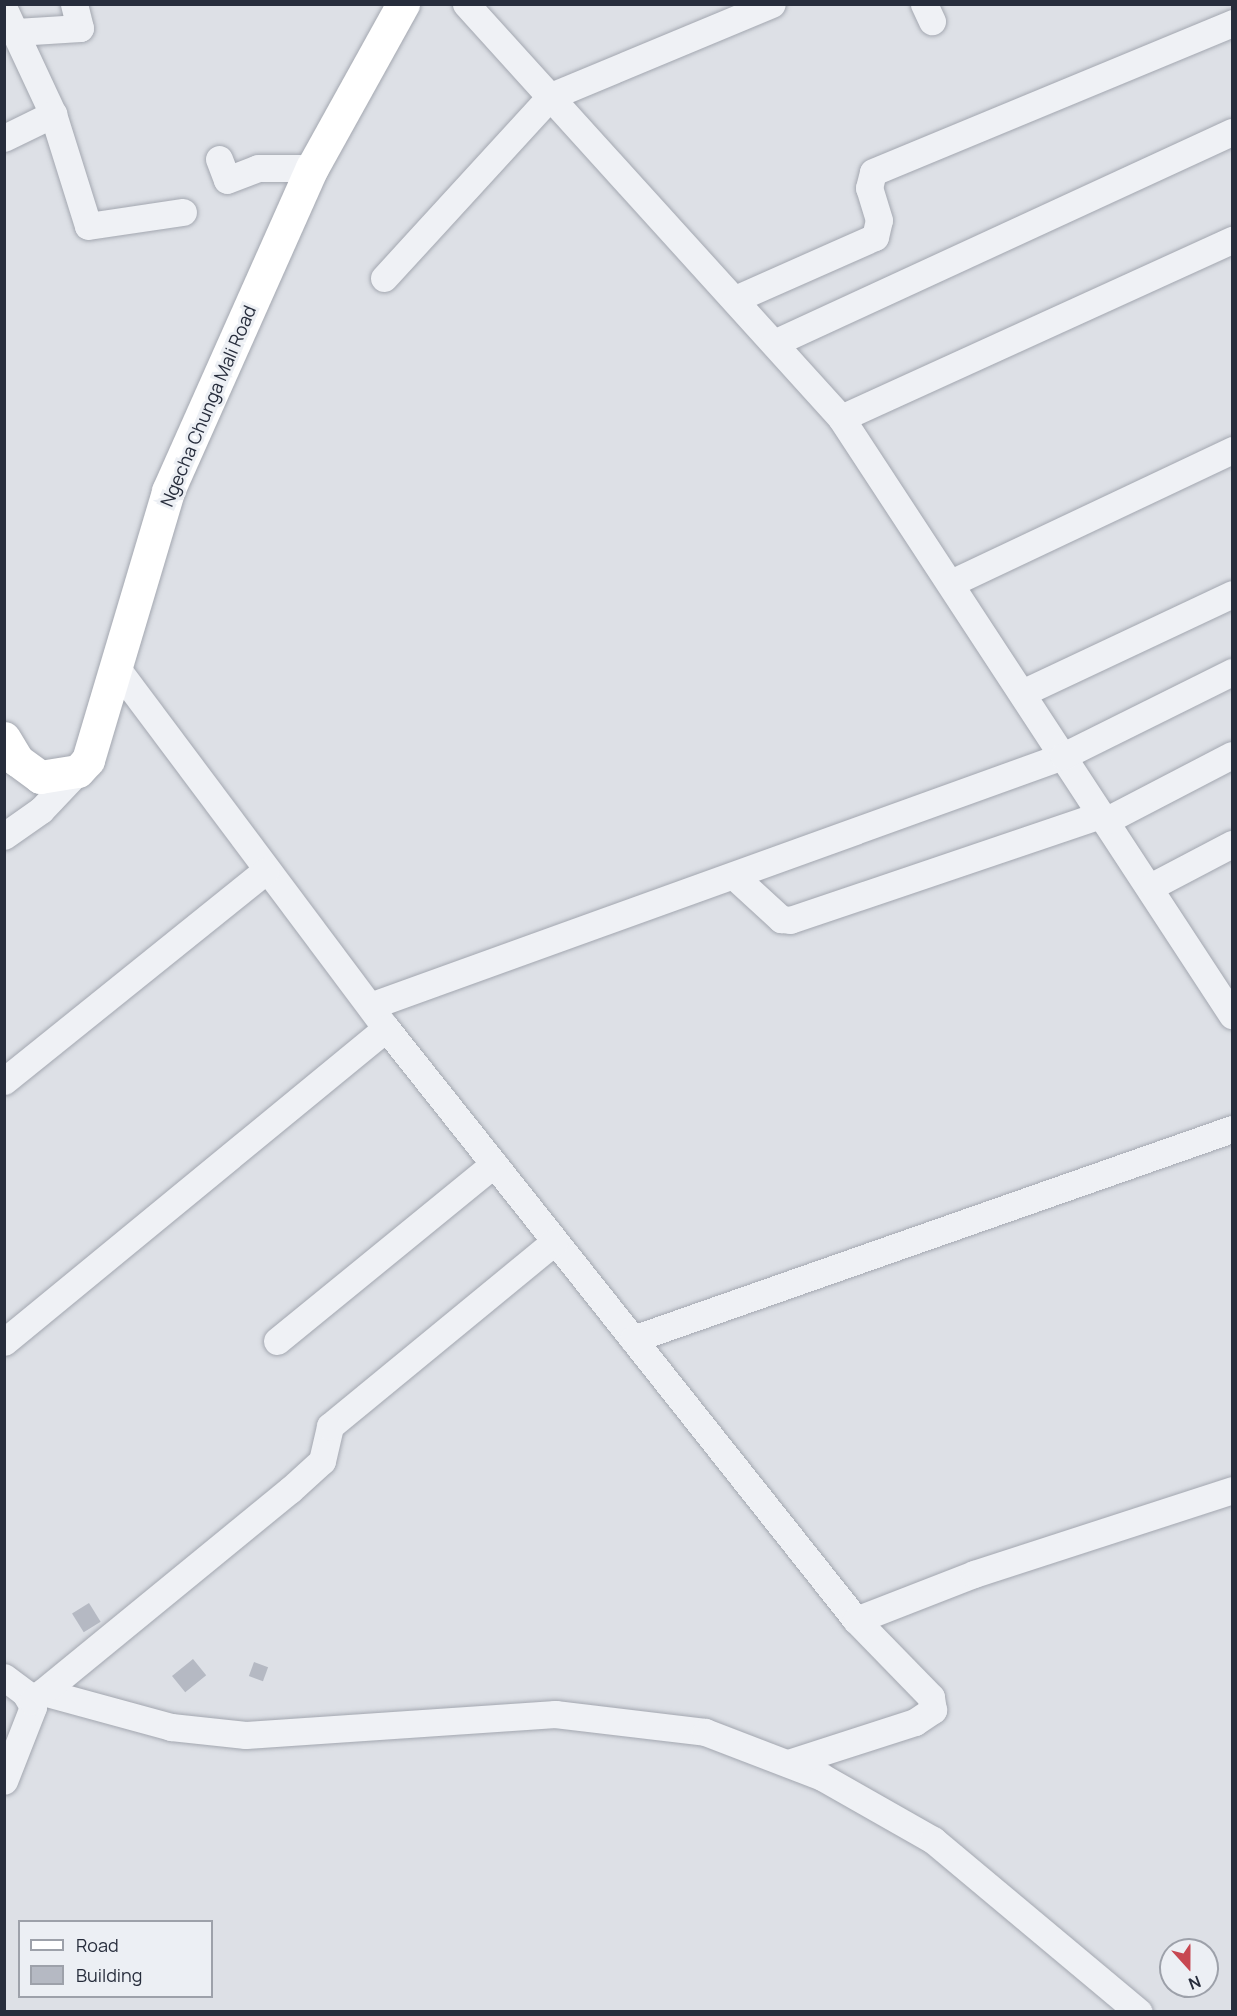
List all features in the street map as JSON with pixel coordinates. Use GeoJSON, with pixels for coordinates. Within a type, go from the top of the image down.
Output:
{"type":"FeatureCollection","features":[{"type":"Feature","properties":{"kind":"main road","name":"Ngecha Chunga Mali Road"},"geometry":{"type":"LineString","coordinates":[[78,771],[88,760],[118,670],[168,491],[312,168],[403,4]]}},
{"type":"Feature","properties":{"kind":"main road"},"geometry":{"type":"LineString","coordinates":[[4,738],[30,773],[51,778],[78,771]]}},
{"type":"Feature","properties":{"kind":"street"},"geometry":{"type":"LineString","coordinates":[[10,20],[80,28],[74,4]]}},
{"type":"Feature","properties":{"kind":"street"},"geometry":{"type":"LineString","coordinates":[[466,4],[841,418],[1103,818],[1150,887],[1222,979],[1233,1015]]}},
{"type":"Feature","properties":{"kind":"street"},"geometry":{"type":"LineString","coordinates":[[384,279],[551,96],[772,4]]}},
{"type":"Feature","properties":{"kind":"street"},"geometry":{"type":"LineString","coordinates":[[10,20],[53,114],[88,225],[183,212]]}},
{"type":"Feature","properties":{"kind":"street"},"geometry":{"type":"LineString","coordinates":[[735,299],[875,237],[879,220],[869,188],[873,172],[1233,23]]}},
{"type":"Feature","properties":{"kind":"street"},"geometry":{"type":"LineString","coordinates":[[4,138],[53,114]]}},
{"type":"Feature","properties":{"kind":"street"},"geometry":{"type":"LineString","coordinates":[[774,343],[1233,132]]}},
{"type":"Feature","properties":{"kind":"street"},"geometry":{"type":"LineString","coordinates":[[219,159],[227,180],[258,168],[312,168]]}},
{"type":"Feature","properties":{"kind":"street"},"geometry":{"type":"LineString","coordinates":[[841,418],[1233,240]]}},
{"type":"Feature","properties":{"kind":"street"},"geometry":{"type":"LineString","coordinates":[[951,583],[1233,450]]}},
{"type":"Feature","properties":{"kind":"street"},"geometry":{"type":"LineString","coordinates":[[1022,693],[1233,594]]}},
{"type":"Feature","properties":{"kind":"street"},"geometry":{"type":"LineString","coordinates":[[118,670],[265,871],[554,1242],[856,1620],[931,1697],[933,1710],[915,1722],[791,1762]]}},
{"type":"Feature","properties":{"kind":"street"},"geometry":{"type":"LineString","coordinates":[[4,1342],[378,1017],[734,876],[1063,756],[1233,672]]}},
{"type":"Feature","properties":{"kind":"street"},"geometry":{"type":"LineString","coordinates":[[734,876],[781,919],[790,920],[1103,818],[1233,755]]}},
{"type":"Feature","properties":{"kind":"street"},"geometry":{"type":"LineString","coordinates":[[4,836],[41,810],[78,771]]}},
{"type":"Feature","properties":{"kind":"street"},"geometry":{"type":"LineString","coordinates":[[1150,887],[1233,844]]}},
{"type":"Feature","properties":{"kind":"street"},"geometry":{"type":"LineString","coordinates":[[4,1081],[265,871]]}},
{"type":"Feature","properties":{"kind":"street"},"geometry":{"type":"LineString","coordinates":[[633,1339],[1233,1129]]}},
{"type":"Feature","properties":{"kind":"street"},"geometry":{"type":"LineString","coordinates":[[277,1341],[494,1164]]}},
{"type":"Feature","properties":{"kind":"street"},"geometry":{"type":"LineString","coordinates":[[4,1781],[28,1729],[37,1697],[290,1490],[322,1461],[330,1426],[554,1242]]}},
{"type":"Feature","properties":{"kind":"street"},"geometry":{"type":"LineString","coordinates":[[856,1620],[974,1574],[1233,1490]]}},
{"type":"Feature","properties":{"kind":"street"},"geometry":{"type":"LineString","coordinates":[[4,1677],[37,1697],[171,1727],[246,1735],[328,1734],[555,1714],[619,1718],[705,1732],[791,1762],[862,1797],[951,1853],[1139,2012]]}},
{"type":"Feature","properties":{"kind":"building"},"geometry":{"type":"Polygon","coordinates":[[[89,1603],[101,1622],[84,1632],[72,1614],[89,1603]]]}},
{"type":"Feature","properties":{"kind":"building"},"geometry":{"type":"Polygon","coordinates":[[[193,1659],[206,1675],[185,1692],[172,1676],[193,1659]]]}},
{"type":"Feature","properties":{"kind":"building"},"geometry":{"type":"Polygon","coordinates":[[[254,1662],[268,1667],[263,1681],[249,1676],[254,1662]]]}}]}
